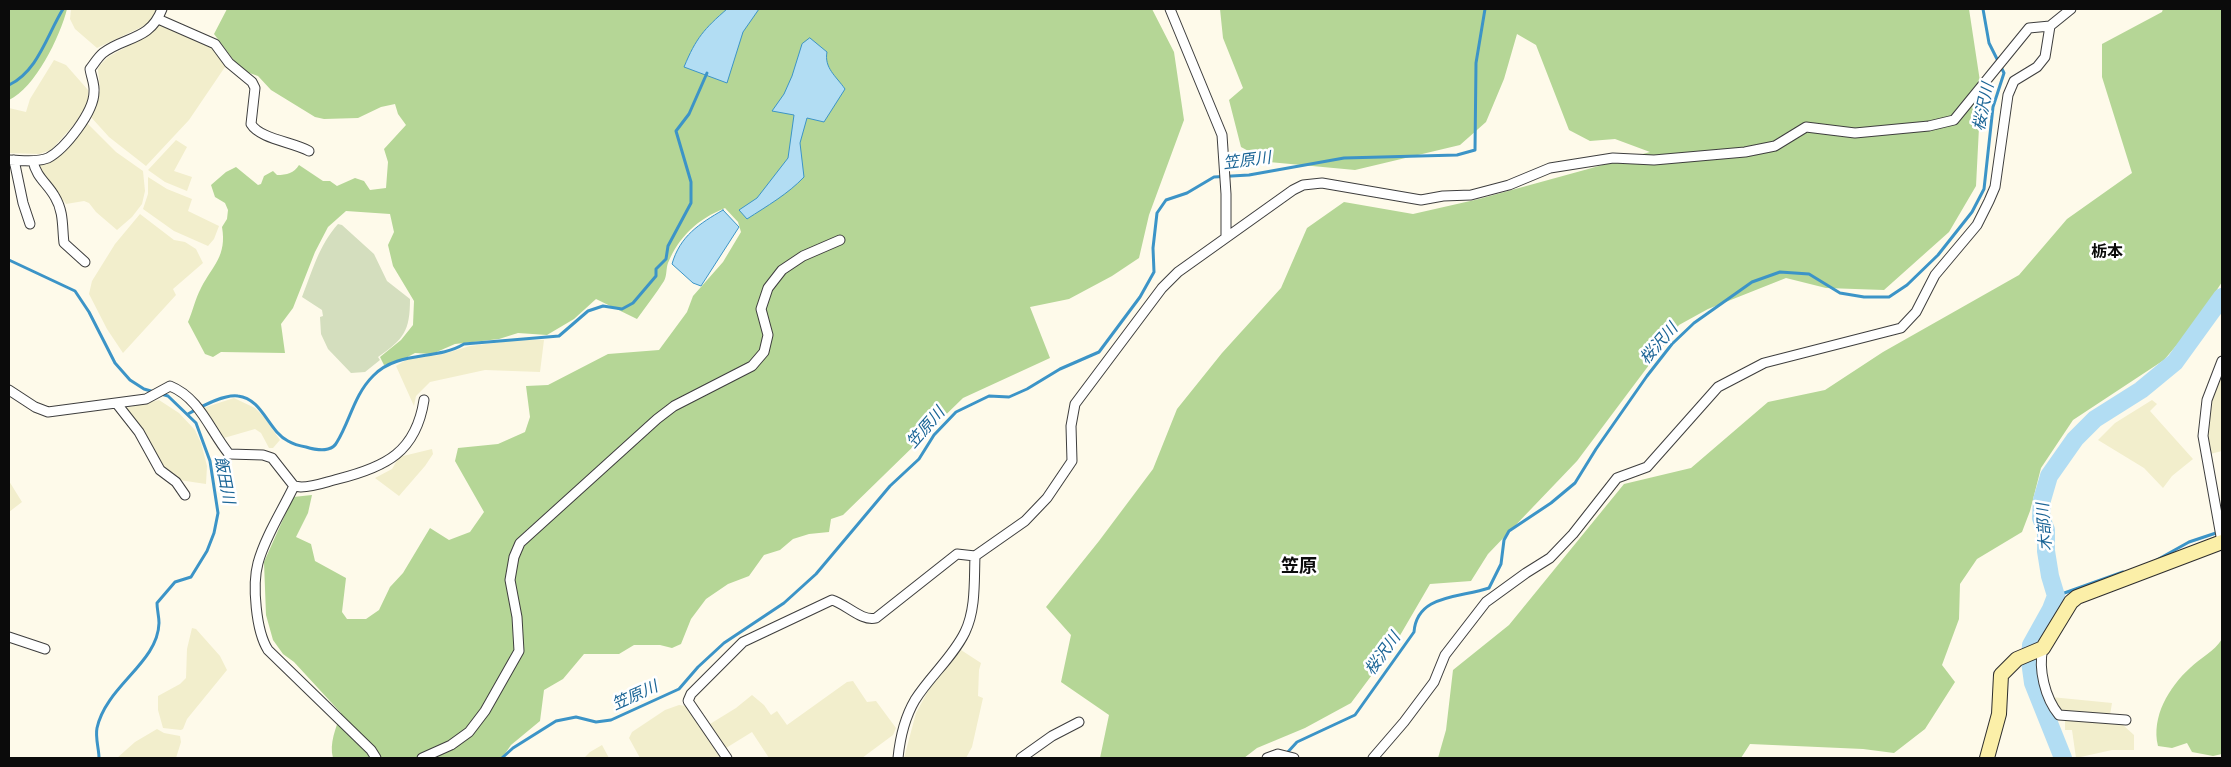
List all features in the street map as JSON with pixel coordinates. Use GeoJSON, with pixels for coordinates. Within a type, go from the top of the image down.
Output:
{"type":"FeatureCollection","features":[{"type":"Feature","properties":{"kind":"street"},"geometry":{"type":"LineString","coordinates":[[30,224],[11,160],[33,161],[47,158],[61,149],[86,116],[94,92],[90,69],[103,53],[144,34],[158,19],[162,9]]}},
{"type":"Feature","properties":{"kind":"street"},"geometry":{"type":"LineString","coordinates":[[1170,9],[1222,135],[1226,194],[1226,237]]}},
{"type":"Feature","properties":{"kind":"street"},"geometry":{"type":"LineString","coordinates":[[728,758],[688,701],[691,694],[743,642],[832,600],[840,602],[867,618],[876,618],[957,554],[975,556],[1025,521],[1047,498],[1072,461],[1071,426],[1075,404],[1166,284],[1178,272],[1226,237],[1302,185],[1322,183],[1421,200],[1471,194],[1509,185],[1550,168],[1613,158],[1654,160],[1745,152],[1775,146],[1806,127],[1855,134],[1929,126],[1954,120],[2029,28],[2050,26],[2071,9]]}},
{"type":"Feature","properties":{"kind":"street"},"geometry":{"type":"LineString","coordinates":[[158,19],[215,44],[229,63],[252,82],[255,88],[251,124],[253,127],[263,134],[299,145],[309,151]]}},
{"type":"Feature","properties":{"kind":"street"},"geometry":{"type":"LineString","coordinates":[[1373,758],[1404,722],[1434,682],[1445,655],[1486,602],[1550,558],[1573,534],[1617,478],[1648,467],[1718,387],[1764,363],[1901,328],[1906,323],[1916,312],[1935,275],[1977,225],[1989,201],[1995,187],[2008,95],[2014,81],[2037,67],[2045,57],[2050,26]]}},
{"type":"Feature","properties":{"kind":"street"},"geometry":{"type":"LineString","coordinates":[[33,161],[38,176],[53,194],[62,213],[64,243],[85,262]]}},
{"type":"Feature","properties":{"kind":"street"},"geometry":{"type":"LineString","coordinates":[[422,758],[451,746],[469,732],[485,712],[519,651],[517,617],[510,580],[514,557],[520,543],[656,419],[674,406],[752,366],[764,352],[768,335],[761,309],[768,288],[782,270],[803,256],[840,240]]}},
{"type":"Feature","properties":{"kind":"street"},"geometry":{"type":"LineString","coordinates":[[2126,720],[2059,715],[2046,690],[2041,658],[2044,648],[2077,597],[2222,542],[2203,436],[2207,400],[2222,361]]}},
{"type":"Feature","properties":{"kind":"street"},"geometry":{"type":"LineString","coordinates":[[9,390],[34,407],[48,412],[117,404],[151,396],[170,386],[194,404],[207,419],[229,454],[263,455],[272,458],[294,486],[308,487],[364,473],[385,464],[413,437],[421,421],[424,400]]}},
{"type":"Feature","properties":{"kind":"street"},"geometry":{"type":"LineString","coordinates":[[117,404],[139,432],[160,470],[176,482],[185,495]]}},
{"type":"Feature","properties":{"kind":"street"},"geometry":{"type":"LineString","coordinates":[[294,486],[258,564],[256,601],[260,632],[268,650],[371,750],[376,758]]}},
{"type":"Feature","properties":{"kind":"street"},"geometry":{"type":"LineString","coordinates":[[898,758],[901,736],[915,700],[955,648],[965,631],[973,607],[975,556]]}},
{"type":"Feature","properties":{"kind":"street"},"geometry":{"type":"LineString","coordinates":[[9,637],[46,649]]}},
{"type":"Feature","properties":{"kind":"street"},"geometry":{"type":"LineString","coordinates":[[1987,758],[1999,714],[2001,675],[2017,659],[2044,648]]}},
{"type":"Feature","properties":{"kind":"street"},"geometry":{"type":"LineString","coordinates":[[1021,758],[1052,736],[1079,722]]}},
{"type":"Feature","properties":{"kind":"street"},"geometry":{"type":"LineString","coordinates":[[1267,758],[1278,754],[1292,757]]}},
{"type":"Feature","properties":{"kind":"shaded area"},"geometry":{"type":"Polygon","coordinates":[[[71,9],[158,9],[154,18],[146,25],[97,48],[75,29],[70,19],[71,9]]]}},
{"type":"Feature","properties":{"kind":"shaded area"},"geometry":{"type":"Polygon","coordinates":[[[161,24],[211,45],[227,64],[189,120],[146,166],[109,137],[90,116],[100,90],[98,69],[100,65],[108,57],[148,35],[161,24]]]}},
{"type":"Feature","properties":{"kind":"shaded area"},"geometry":{"type":"Polygon","coordinates":[[[54,60],[66,65],[88,90],[88,102],[81,117],[51,150],[39,154],[9,153],[9,108],[26,112],[30,99],[54,60]]]}},
{"type":"Feature","properties":{"kind":"shaded area"},"geometry":{"type":"Polygon","coordinates":[[[86,122],[116,152],[143,171],[145,191],[142,204],[132,217],[117,230],[96,212],[89,203],[84,201],[66,204],[64,201],[60,202],[36,165],[47,163],[86,122]]]}},
{"type":"Feature","properties":{"kind":"shaded area"},"geometry":{"type":"Polygon","coordinates":[[[176,140],[187,147],[174,171],[192,177],[187,191],[165,182],[148,170],[176,140]]]}},
{"type":"Feature","properties":{"kind":"shaded area"},"geometry":{"type":"Polygon","coordinates":[[[148,177],[167,189],[192,199],[188,211],[219,226],[214,239],[208,246],[174,231],[143,209],[148,194],[148,177]]]}},
{"type":"Feature","properties":{"kind":"shaded area"},"geometry":{"type":"Polygon","coordinates":[[[140,214],[174,240],[185,242],[196,249],[203,263],[173,289],[176,295],[123,353],[107,329],[89,294],[92,281],[115,244],[140,214]]]}},
{"type":"Feature","properties":{"kind":"shaded area"},"geometry":{"type":"Polygon","coordinates":[[[519,340],[544,340],[540,372],[485,370],[430,382],[416,396],[414,406],[396,366],[409,358],[440,355],[470,346],[519,340]]]}},
{"type":"Feature","properties":{"kind":"shaded area"},"geometry":{"type":"Polygon","coordinates":[[[2222,369],[2222,451],[2210,454],[2206,430],[2211,400],[2222,369]]]}},
{"type":"Feature","properties":{"kind":"shaded area"},"geometry":{"type":"Polygon","coordinates":[[[234,398],[255,408],[264,417],[280,440],[273,448],[269,448],[261,433],[255,429],[224,438],[203,408],[234,398]]]}},
{"type":"Feature","properties":{"kind":"shaded area"},"geometry":{"type":"Polygon","coordinates":[[[159,400],[179,413],[195,430],[201,443],[207,466],[206,484],[179,480],[166,472],[125,408],[159,400]]]}},
{"type":"Feature","properties":{"kind":"shaded area"},"geometry":{"type":"Polygon","coordinates":[[[2152,400],[2157,404],[2150,411],[2193,459],[2172,476],[2163,488],[2144,468],[2098,440],[2115,423],[2152,400]]]}},
{"type":"Feature","properties":{"kind":"shaded area"},"geometry":{"type":"Polygon","coordinates":[[[432,449],[433,454],[425,466],[399,496],[375,478],[392,469],[399,457],[432,449]]]}},
{"type":"Feature","properties":{"kind":"shaded area"},"geometry":{"type":"Polygon","coordinates":[[[9,481],[22,502],[9,512],[9,481]]]}},
{"type":"Feature","properties":{"kind":"shaded area"},"geometry":{"type":"Polygon","coordinates":[[[192,628],[196,629],[220,656],[227,670],[187,719],[183,729],[163,728],[158,710],[158,696],[180,684],[186,678],[187,649],[192,628]]]}},
{"type":"Feature","properties":{"kind":"shaded area"},"geometry":{"type":"Polygon","coordinates":[[[961,650],[981,663],[978,696],[983,698],[972,747],[966,758],[904,758],[916,713],[929,689],[961,650]]]}},
{"type":"Feature","properties":{"kind":"shaded area"},"geometry":{"type":"Polygon","coordinates":[[[853,681],[867,702],[876,701],[896,728],[893,735],[862,758],[769,758],[752,732],[726,748],[710,724],[736,708],[752,695],[764,705],[771,715],[777,711],[787,725],[847,682],[853,681]]]}},
{"type":"Feature","properties":{"kind":"shaded area"},"geometry":{"type":"Polygon","coordinates":[[[2051,697],[2112,703],[2110,715],[2058,711],[2051,697]]]}},
{"type":"Feature","properties":{"kind":"shaded area"},"geometry":{"type":"Polygon","coordinates":[[[679,705],[686,706],[721,758],[640,758],[629,738],[632,732],[665,710],[679,705]]]}},
{"type":"Feature","properties":{"kind":"shaded area"},"geometry":{"type":"Polygon","coordinates":[[[2065,719],[2123,725],[2134,735],[2134,750],[2112,750],[2076,758],[2072,730],[2065,730],[2065,719]]]}},
{"type":"Feature","properties":{"kind":"shaded area"},"geometry":{"type":"Polygon","coordinates":[[[157,729],[164,733],[180,736],[181,742],[176,758],[117,758],[135,742],[157,729]]]}},
{"type":"Feature","properties":{"kind":"shaded area"},"geometry":{"type":"Polygon","coordinates":[[[602,745],[609,758],[584,758],[590,752],[602,745]]]}},
{"type":"Feature","properties":{"kind":"green space"},"geometry":{"type":"Polygon","coordinates":[[[9,9],[67,9],[59,33],[45,61],[28,85],[9,100],[9,9]]]}},
{"type":"Feature","properties":{"kind":"green space"},"geometry":{"type":"Polygon","coordinates":[[[227,9],[1152,9],[1174,52],[1184,120],[1149,215],[1139,258],[1112,276],[1069,299],[1030,307],[1050,358],[963,398],[843,515],[831,519],[829,532],[809,534],[793,539],[780,550],[764,555],[749,576],[728,584],[706,599],[691,619],[681,644],[672,648],[660,645],[634,645],[619,654],[584,654],[563,679],[544,690],[540,721],[511,745],[502,758],[333,758],[332,741],[341,713],[294,662],[283,654],[273,640],[266,615],[264,562],[293,497],[312,495],[308,513],[296,537],[311,544],[315,561],[346,578],[342,612],[347,619],[366,619],[379,610],[390,587],[403,573],[430,528],[449,540],[470,532],[484,512],[455,461],[458,448],[498,444],[525,432],[530,417],[526,386],[548,385],[608,354],[659,350],[687,312],[693,296],[723,262],[741,232],[738,222],[725,208],[698,223],[672,253],[664,281],[637,319],[596,299],[574,319],[547,335],[518,333],[499,339],[455,344],[432,354],[415,353],[396,363],[384,365],[380,357],[401,340],[413,325],[414,301],[393,266],[388,245],[394,232],[390,214],[346,211],[328,227],[315,252],[293,308],[281,324],[285,353],[221,352],[213,357],[205,354],[188,322],[199,292],[218,260],[223,246],[222,227],[227,219],[228,210],[225,203],[215,197],[211,185],[226,172],[236,167],[258,185],[261,184],[264,176],[273,171],[277,175],[287,174],[295,170],[299,165],[323,181],[330,181],[337,186],[355,178],[364,181],[370,190],[386,188],[388,162],[384,149],[406,125],[398,114],[395,104],[381,107],[358,118],[324,119],[315,117],[271,90],[258,76],[241,70],[214,34],[227,9]]]}},
{"type":"Feature","properties":{"kind":"green space"},"geometry":{"type":"Polygon","coordinates":[[[1220,9],[1969,9],[1981,88],[1976,186],[1949,232],[1884,290],[1826,288],[1786,278],[1708,309],[1679,325],[1577,461],[1488,554],[1471,581],[1430,584],[1395,644],[1351,703],[1305,728],[1257,748],[1244,758],[1100,758],[1109,715],[1061,682],[1071,635],[1046,607],[1153,469],[1177,409],[1222,353],[1281,288],[1307,228],[1344,202],[1413,214],[1479,199],[1650,152],[1615,139],[1590,141],[1569,130],[1536,45],[1517,34],[1504,79],[1486,122],[1460,145],[1355,170],[1269,162],[1241,147],[1229,100],[1243,88],[1223,38],[1220,9]]]}},
{"type":"Feature","properties":{"kind":"green space"},"geometry":{"type":"Polygon","coordinates":[[[2163,9],[2222,9],[2222,282],[2193,326],[2164,360],[2073,420],[2041,468],[2030,511],[2022,532],[1977,559],[1960,584],[1959,619],[1942,665],[1955,682],[1925,729],[1894,753],[1863,749],[1750,744],[1741,758],[1438,758],[1446,730],[1453,670],[1509,625],[1624,484],[1691,468],[1768,402],[1825,390],[1883,352],[2019,275],[2067,219],[2132,173],[2102,77],[2102,44],[2162,12],[2163,9]]]}},
{"type":"Feature","properties":{"kind":"green space"},"geometry":{"type":"Polygon","coordinates":[[[338,224],[342,225],[374,254],[387,281],[410,299],[409,319],[404,333],[394,345],[378,357],[380,360],[365,372],[351,373],[328,349],[321,334],[320,317],[323,316],[322,310],[302,297],[321,250],[338,224]]]}},
{"type":"Feature","properties":{"kind":"green space"},"geometry":{"type":"Polygon","coordinates":[[[2222,639],[2222,754],[2213,756],[2192,752],[2187,743],[2172,748],[2158,746],[2157,724],[2169,693],[2182,676],[2222,639]]]}},
{"type":"Feature","properties":{"kind":"water"},"geometry":{"type":"Polygon","coordinates":[[[727,9],[759,9],[743,32],[727,83],[684,67],[701,35],[727,9]]]}},
{"type":"Feature","properties":{"kind":"water"},"geometry":{"type":"Polygon","coordinates":[[[810,38],[827,52],[827,63],[845,89],[824,122],[807,118],[800,143],[804,177],[784,194],[747,219],[739,210],[757,198],[788,158],[794,115],[772,111],[784,94],[802,44],[810,38]]]}},
{"type":"Feature","properties":{"kind":"water"},"geometry":{"type":"Polygon","coordinates":[[[723,210],[739,227],[701,286],[693,283],[672,264],[685,238],[706,220],[723,210]]]}},
{"type":"Feature","properties":{"kind":"waterway","name":"飯田川"},"geometry":{"type":"LineString","coordinates":[[9,85],[19,79],[35,62],[63,9]]}},
{"type":"Feature","properties":{"kind":"waterway","name":"笠原川"},"geometry":{"type":"LineString","coordinates":[[502,758],[513,748],[556,721],[576,717],[596,722],[611,720],[679,689],[698,667],[724,643],[784,603],[816,574],[890,486],[919,459],[934,435],[956,412],[989,396],[1009,397],[1027,389],[1060,369],[1099,352],[1140,297],[1154,272],[1153,248],[1157,213],[1166,200],[1187,193],[1214,177],[1249,175],[1344,158],[1457,155],[1475,150],[1476,63],[1485,9]]}},
{"type":"Feature","properties":{"kind":"waterway","name":"桜沢川"},"geometry":{"type":"LineString","coordinates":[[1286,754],[1297,742],[1355,715],[1414,632],[1417,620],[1423,610],[1431,604],[1453,596],[1489,588],[1501,564],[1504,540],[1509,531],[1551,503],[1575,483],[1596,449],[1647,376],[1672,344],[1694,323],[1752,282],[1780,272],[1809,274],[1840,293],[1864,297],[1889,297],[1907,285],[1938,255],[1972,212],[1984,189],[1993,107],[2004,73],[1989,43],[1983,9]]}},
{"type":"Feature","properties":{"kind":"waterway"},"geometry":{"type":"LineString","coordinates":[[188,414],[226,397],[238,396],[247,398],[260,409],[275,430],[288,441],[314,449],[328,449],[333,447],[342,434],[361,391],[367,383],[383,368],[394,362],[441,353],[464,344],[559,336],[588,311],[603,306],[622,309],[633,303],[656,276],[656,269],[666,259],[668,246],[691,203],[691,182],[676,131],[689,114],[707,73]]}},
{"type":"Feature","properties":{"kind":"waterway","name":"飯田川"},"geometry":{"type":"LineString","coordinates":[[9,260],[75,291],[89,312],[115,363],[130,380],[144,389],[168,396],[196,423],[210,461],[218,513],[214,533],[207,551],[191,577],[175,582],[157,603],[159,623],[156,637],[150,650],[110,699],[102,713],[97,728],[99,758]]}},
{"type":"Feature","properties":{"kind":"waterway","name":"木部川"},"geometry":{"type":"LineString","coordinates":[[2063,758],[2033,683],[2030,661],[2031,645],[2056,596],[2050,576],[2046,551],[2046,530],[2041,518],[2042,500],[2049,476],[2075,439],[2095,419],[2141,390],[2175,362],[2222,297]]}},
{"type":"Feature","properties":{"kind":"waterway"},"geometry":{"type":"LineString","coordinates":[[2155,561],[2189,542],[2219,532]]}},
{"type":"Feature","properties":{"kind":"waterway"},"geometry":{"type":"LineString","coordinates":[[2056,596],[2123,572]]}},
{"type":"Feature","properties":{"kind":"district","name":"栃本"},"geometry":{"type":"Point","coordinates":[2107,252]}},
{"type":"Feature","properties":{"kind":"district","name":"笠原"},"geometry":{"type":"Point","coordinates":[1299,567]}}]}
